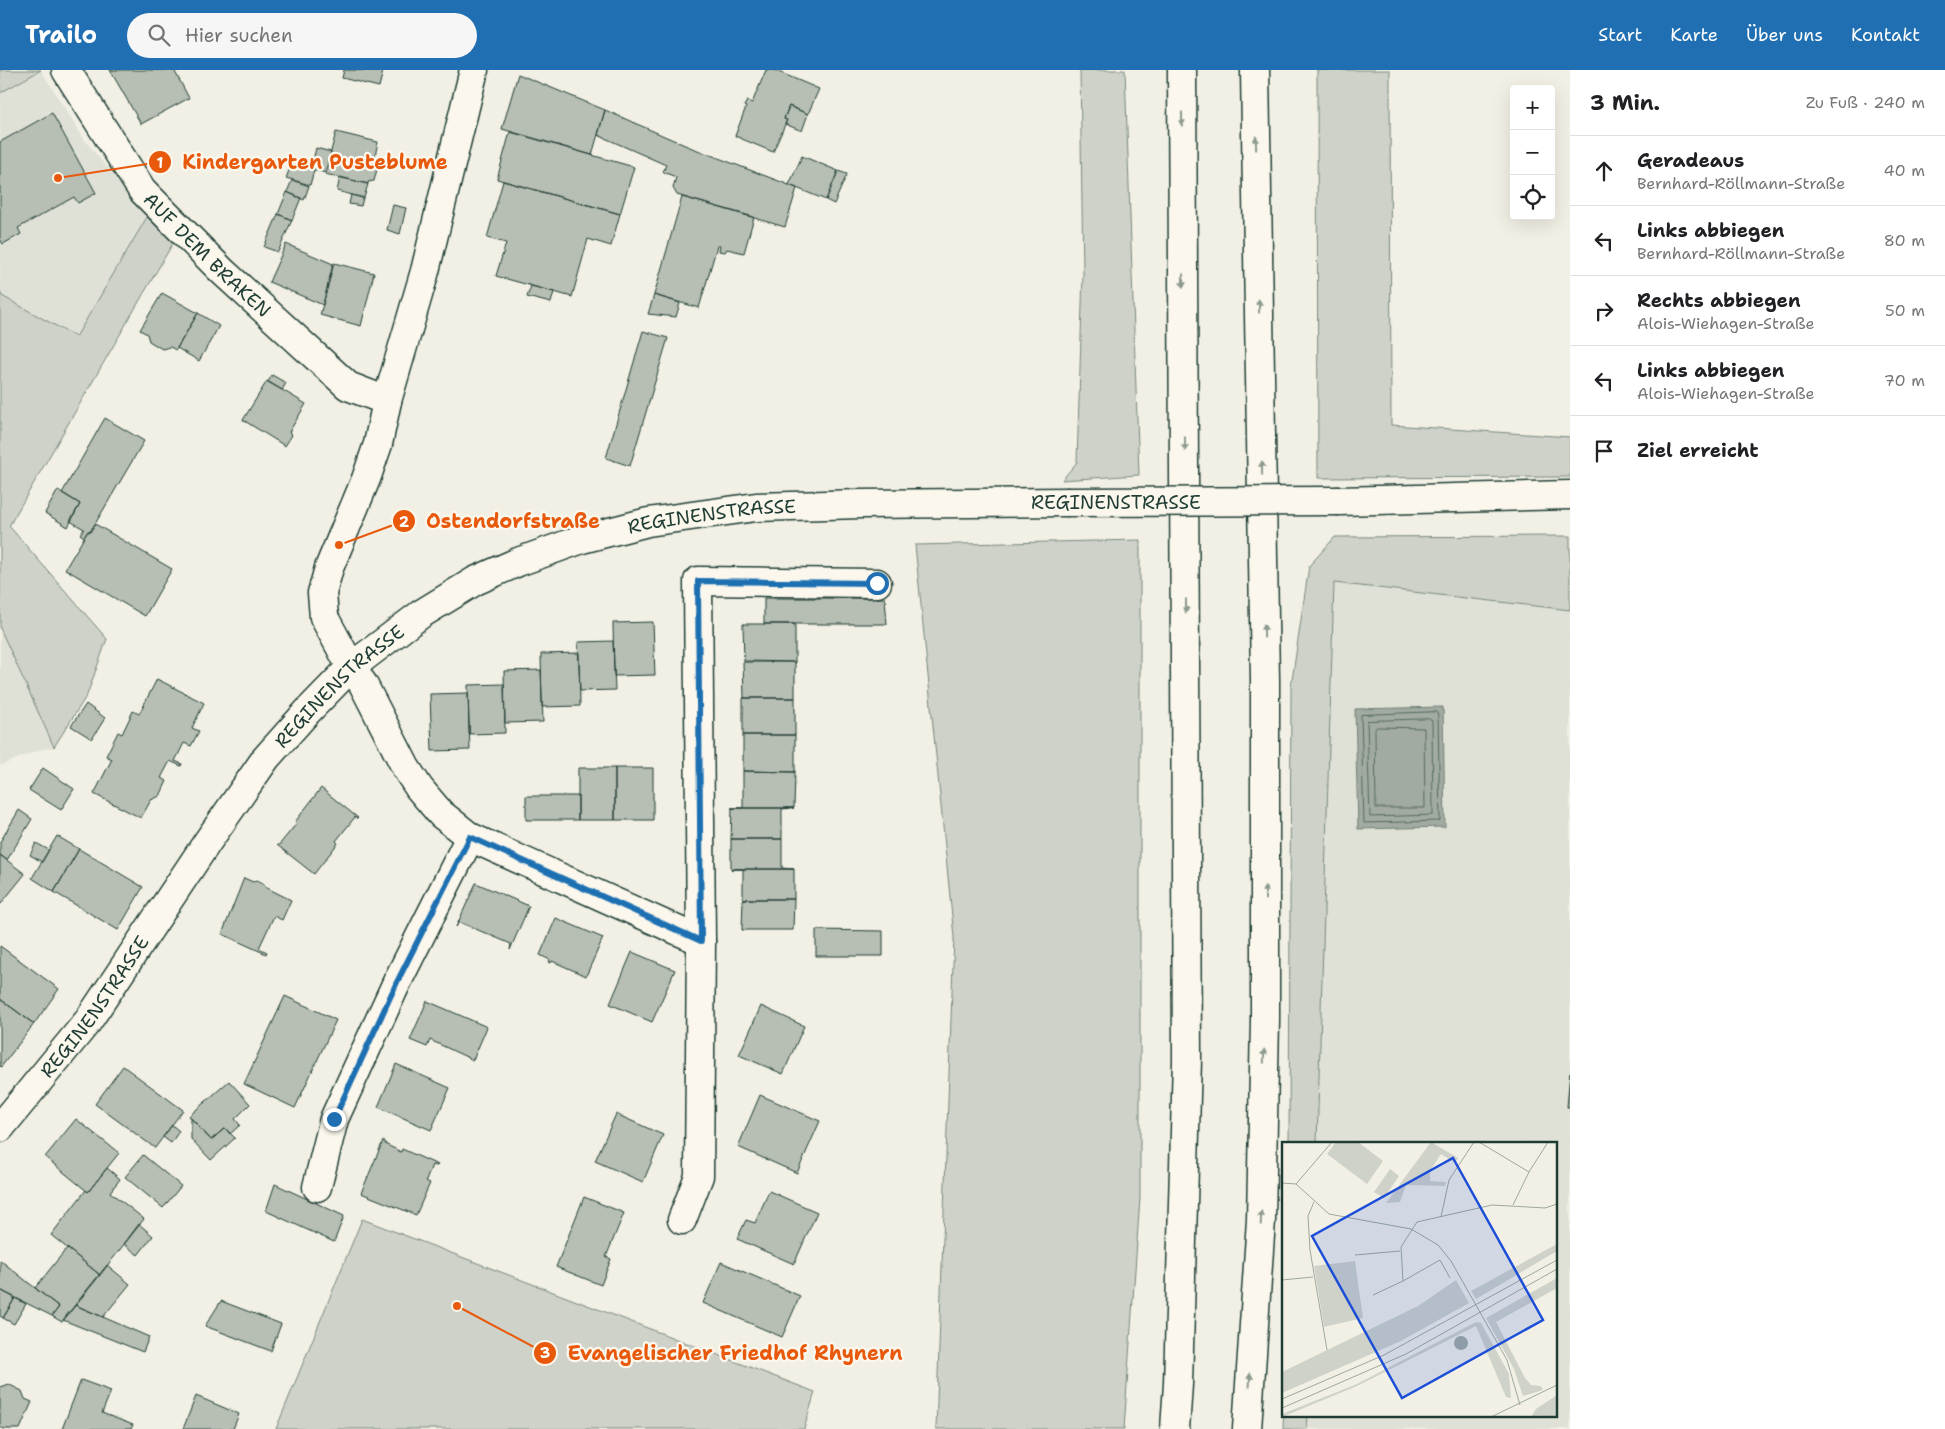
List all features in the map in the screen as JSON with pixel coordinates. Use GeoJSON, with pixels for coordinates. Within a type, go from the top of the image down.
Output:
{"type":"FeatureCollection","features":[{"type":"Feature","properties":{"kind":"main road","name":"AUF DEM BRAKEN"},"geometry":{"type":"LineString","coordinates":[[66,70],[142,190],[222,271],[348,386],[387,402]]}},
{"type":"Feature","properties":{"kind":"main road"},"geometry":{"type":"LineString","coordinates":[[474,70],[425,272],[387,402],[378,444],[366,479],[329,568],[322,593],[324,617],[363,684],[406,768],[419,788],[442,814],[470,837],[701,941]]}},
{"type":"Feature","properties":{"kind":"main road"},"geometry":{"type":"LineString","coordinates":[[1174,1429],[1178,1384],[1187,1059],[1182,70]]}},
{"type":"Feature","properties":{"kind":"main road"},"geometry":{"type":"LineString","coordinates":[[1247,1429],[1261,1220],[1265,1020],[1265,680],[1255,70]]}},
{"type":"Feature","properties":{"kind":"main road","name":"REGINENSTRASSE"},"geometry":{"type":"LineString","coordinates":[[0,1128],[88,1021],[202,849],[266,758],[351,666],[421,614],[475,581],[518,562],[582,539],[648,522],[756,507],[861,504],[1339,501],[1570,496]]}},
{"type":"Feature","properties":{"kind":"main road"},"geometry":{"type":"LineString","coordinates":[[682,1220],[699,1176],[701,941],[698,581],[877,583]]}},
{"type":"Feature","properties":{"kind":"main road"},"geometry":{"type":"LineString","coordinates":[[316,1187],[334,1119],[397,982],[470,837]]}},
{"type":"Feature","properties":{"kind":"shaded area"},"geometry":{"type":"Polygon","coordinates":[[[0,70],[41,70],[0,93],[0,70]]]}},
{"type":"Feature","properties":{"kind":"shaded area"},"geometry":{"type":"Polygon","coordinates":[[[41,70],[84,139],[147,217],[76,337],[2,296],[0,292],[0,93],[41,70]]]}},
{"type":"Feature","properties":{"kind":"shaded area"},"geometry":{"type":"Polygon","coordinates":[[[1080,70],[1125,70],[1139,475],[1062,480],[1077,462],[1083,273],[1080,70]]]}},
{"type":"Feature","properties":{"kind":"shaded area"},"geometry":{"type":"Polygon","coordinates":[[[1317,70],[1390,70],[1391,425],[1570,437],[1570,477],[1318,478],[1317,70]]]}},
{"type":"Feature","properties":{"kind":"shaded area"},"geometry":{"type":"Polygon","coordinates":[[[147,217],[173,243],[9,526],[107,639],[87,695],[54,747],[0,628],[0,292],[2,296],[76,337],[147,217]]]}},
{"type":"Feature","properties":{"kind":"shaded area"},"geometry":{"type":"Polygon","coordinates":[[[1570,536],[1570,610],[1334,583],[1317,1142],[1289,1142],[1291,687],[1309,566],[1335,537],[1570,536]]]}},
{"type":"Feature","properties":{"kind":"shaded area"},"geometry":{"type":"Polygon","coordinates":[[[1140,540],[1140,1198],[1124,1429],[936,1429],[954,937],[915,545],[1140,540]]]}},
{"type":"Feature","properties":{"kind":"shaded area"},"geometry":{"type":"Polygon","coordinates":[[[1334,583],[1570,610],[1570,1429],[1307,1429],[1308,1416],[1558,1416],[1558,1142],[1317,1142],[1334,583]]]}},
{"type":"Feature","properties":{"kind":"shaded area"},"geometry":{"type":"Polygon","coordinates":[[[0,628],[54,747],[39,750],[0,766],[0,628]]]}},
{"type":"Feature","properties":{"kind":"shaded area"},"geometry":{"type":"Polygon","coordinates":[[[362,1219],[815,1392],[804,1429],[276,1429],[362,1219]]]}},
{"type":"Feature","properties":{"kind":"shaded area"},"geometry":{"type":"Polygon","coordinates":[[[1283,1416],[1308,1416],[1307,1429],[1283,1429],[1283,1416]]]}},
{"type":"Feature","properties":{"kind":"water"},"geometry":{"type":"Polygon","coordinates":[[[1443,707],[1445,827],[1358,829],[1355,709],[1443,707]]]}},
{"type":"Feature","properties":{"kind":"building"},"geometry":{"type":"Polygon","coordinates":[[[110,70],[174,70],[189,98],[141,124],[110,70]]]}},
{"type":"Feature","properties":{"kind":"building"},"geometry":{"type":"Polygon","coordinates":[[[344,70],[383,71],[379,87],[342,78],[344,70]]]}},
{"type":"Feature","properties":{"kind":"building"},"geometry":{"type":"Polygon","coordinates":[[[766,70],[774,70],[819,89],[808,114],[789,106],[784,119],[787,120],[773,152],[735,136],[746,107],[744,106],[747,101],[752,103],[766,70]]]}},
{"type":"Feature","properties":{"kind":"building"},"geometry":{"type":"Polygon","coordinates":[[[518,74],[605,110],[592,155],[502,129],[518,74]]]}},
{"type":"Feature","properties":{"kind":"building"},"geometry":{"type":"Polygon","coordinates":[[[789,106],[808,114],[802,131],[785,124],[787,120],[784,119],[789,106]]]}},
{"type":"Feature","properties":{"kind":"building"},"geometry":{"type":"Polygon","coordinates":[[[605,110],[687,146],[797,188],[785,227],[677,195],[673,188],[676,177],[663,172],[666,165],[598,135],[605,110]]]}},
{"type":"Feature","properties":{"kind":"building"},"geometry":{"type":"Polygon","coordinates":[[[52,113],[96,193],[78,203],[74,197],[18,228],[21,234],[3,244],[0,239],[0,142],[52,113]]]}},
{"type":"Feature","properties":{"kind":"building"},"geometry":{"type":"Polygon","coordinates":[[[336,132],[378,142],[373,165],[377,169],[374,181],[368,182],[368,184],[325,174],[336,132]]]}},
{"type":"Feature","properties":{"kind":"building"},"geometry":{"type":"Polygon","coordinates":[[[510,132],[634,167],[620,214],[497,179],[510,132]]]}},
{"type":"Feature","properties":{"kind":"building"},"geometry":{"type":"Polygon","coordinates":[[[316,148],[331,152],[326,173],[311,169],[316,148]]]}},
{"type":"Feature","properties":{"kind":"building"},"geometry":{"type":"Polygon","coordinates":[[[802,156],[838,171],[826,200],[789,185],[802,156]]]}},
{"type":"Feature","properties":{"kind":"building"},"geometry":{"type":"Polygon","coordinates":[[[292,163],[314,170],[310,185],[286,178],[292,163]]]}},
{"type":"Feature","properties":{"kind":"building"},"geometry":{"type":"Polygon","coordinates":[[[838,171],[847,174],[834,204],[826,200],[838,171]]]}},
{"type":"Feature","properties":{"kind":"building"},"geometry":{"type":"Polygon","coordinates":[[[340,177],[368,184],[364,198],[337,191],[340,177]]]}},
{"type":"Feature","properties":{"kind":"building"},"geometry":{"type":"Polygon","coordinates":[[[292,180],[309,186],[304,200],[287,192],[292,180]]]}},
{"type":"Feature","properties":{"kind":"building"},"geometry":{"type":"Polygon","coordinates":[[[503,181],[620,214],[611,246],[588,239],[572,297],[496,276],[506,243],[487,238],[503,181]]]}},
{"type":"Feature","properties":{"kind":"building"},"geometry":{"type":"Polygon","coordinates":[[[287,192],[301,198],[292,220],[278,214],[287,192]]]}},
{"type":"Feature","properties":{"kind":"building"},"geometry":{"type":"Polygon","coordinates":[[[351,195],[363,198],[361,206],[349,204],[351,195]]]}},
{"type":"Feature","properties":{"kind":"building"},"geometry":{"type":"Polygon","coordinates":[[[682,197],[754,217],[744,253],[727,249],[725,252],[719,251],[720,246],[717,246],[699,308],[654,295],[682,197]]]}},
{"type":"Feature","properties":{"kind":"building"},"geometry":{"type":"Polygon","coordinates":[[[393,205],[406,208],[400,234],[387,230],[393,205]]]}},
{"type":"Feature","properties":{"kind":"building"},"geometry":{"type":"Polygon","coordinates":[[[278,214],[292,220],[278,252],[264,247],[278,214]]]}},
{"type":"Feature","properties":{"kind":"building"},"geometry":{"type":"Polygon","coordinates":[[[286,244],[333,264],[323,305],[269,282],[286,244]]]}},
{"type":"Feature","properties":{"kind":"building"},"geometry":{"type":"Polygon","coordinates":[[[334,263],[374,273],[361,326],[320,315],[334,263]]]}},
{"type":"Feature","properties":{"kind":"building"},"geometry":{"type":"Polygon","coordinates":[[[531,286],[554,292],[551,303],[527,297],[531,286]]]}},
{"type":"Feature","properties":{"kind":"building"},"geometry":{"type":"Polygon","coordinates":[[[162,293],[198,313],[176,350],[170,347],[162,349],[149,341],[147,334],[140,330],[162,293]]]}},
{"type":"Feature","properties":{"kind":"building"},"geometry":{"type":"Polygon","coordinates":[[[654,295],[680,303],[676,317],[648,314],[654,295]]]}},
{"type":"Feature","properties":{"kind":"building"},"geometry":{"type":"Polygon","coordinates":[[[198,313],[219,326],[199,361],[177,348],[198,313]]]}},
{"type":"Feature","properties":{"kind":"building"},"geometry":{"type":"Polygon","coordinates":[[[643,331],[668,338],[630,466],[606,458],[643,331]]]}},
{"type":"Feature","properties":{"kind":"building"},"geometry":{"type":"Polygon","coordinates":[[[272,375],[286,383],[282,390],[268,382],[272,375]]]}},
{"type":"Feature","properties":{"kind":"building"},"geometry":{"type":"Polygon","coordinates":[[[267,381],[306,404],[289,432],[292,435],[285,446],[243,420],[267,381]]]}},
{"type":"Feature","properties":{"kind":"building"},"geometry":{"type":"Polygon","coordinates":[[[105,418],[144,441],[90,532],[88,531],[84,537],[80,534],[84,529],[70,521],[80,504],[62,493],[105,418]]]}},
{"type":"Feature","properties":{"kind":"building"},"geometry":{"type":"Polygon","coordinates":[[[58,490],[80,504],[68,527],[45,513],[58,490]]]}},
{"type":"Feature","properties":{"kind":"building"},"geometry":{"type":"Polygon","coordinates":[[[95,524],[172,569],[145,616],[65,569],[88,531],[90,532],[95,524]]]}},
{"type":"Feature","properties":{"kind":"building"},"geometry":{"type":"Polygon","coordinates":[[[764,598],[885,598],[887,624],[764,624],[764,598]]]}},
{"type":"Feature","properties":{"kind":"building"},"geometry":{"type":"Polygon","coordinates":[[[653,622],[655,675],[614,676],[613,623],[653,622]]]}},
{"type":"Feature","properties":{"kind":"building"},"geometry":{"type":"Polygon","coordinates":[[[743,624],[795,624],[795,662],[744,661],[743,624]]]}},
{"type":"Feature","properties":{"kind":"building"},"geometry":{"type":"Polygon","coordinates":[[[613,641],[615,690],[580,691],[578,642],[613,641]]]}},
{"type":"Feature","properties":{"kind":"building"},"geometry":{"type":"Polygon","coordinates":[[[579,653],[580,706],[542,707],[541,654],[579,653]]]}},
{"type":"Feature","properties":{"kind":"building"},"geometry":{"type":"Polygon","coordinates":[[[743,662],[795,662],[795,698],[744,698],[743,662]]]}},
{"type":"Feature","properties":{"kind":"building"},"geometry":{"type":"Polygon","coordinates":[[[541,670],[543,722],[505,723],[504,671],[541,670]]]}},
{"type":"Feature","properties":{"kind":"building"},"geometry":{"type":"Polygon","coordinates":[[[157,679],[204,703],[192,728],[199,731],[191,746],[184,743],[175,761],[182,764],[181,766],[170,761],[161,778],[167,781],[160,796],[151,800],[141,818],[94,794],[112,759],[106,756],[118,732],[122,734],[133,711],[139,714],[157,679]]]}},
{"type":"Feature","properties":{"kind":"building"},"geometry":{"type":"Polygon","coordinates":[[[504,684],[505,733],[469,734],[468,685],[504,684]]]}},
{"type":"Feature","properties":{"kind":"building"},"geometry":{"type":"Polygon","coordinates":[[[468,693],[470,750],[432,751],[430,694],[468,693]]]}},
{"type":"Feature","properties":{"kind":"building"},"geometry":{"type":"Polygon","coordinates":[[[743,698],[795,698],[795,735],[743,735],[743,698]]]}},
{"type":"Feature","properties":{"kind":"building"},"geometry":{"type":"Polygon","coordinates":[[[86,704],[105,718],[92,739],[71,726],[86,704]]]}},
{"type":"Feature","properties":{"kind":"building"},"geometry":{"type":"Polygon","coordinates":[[[743,735],[795,735],[795,772],[743,771],[743,735]]]}},
{"type":"Feature","properties":{"kind":"building"},"geometry":{"type":"Polygon","coordinates":[[[43,768],[74,789],[61,810],[29,790],[43,768]]]}},
{"type":"Feature","properties":{"kind":"building"},"geometry":{"type":"Polygon","coordinates":[[[578,768],[615,768],[615,820],[578,820],[578,768]]]}},
{"type":"Feature","properties":{"kind":"building"},"geometry":{"type":"Polygon","coordinates":[[[615,768],[653,768],[653,820],[615,820],[615,768]]]}},
{"type":"Feature","properties":{"kind":"building"},"geometry":{"type":"Polygon","coordinates":[[[743,771],[795,772],[794,808],[743,808],[743,771]]]}},
{"type":"Feature","properties":{"kind":"building"},"geometry":{"type":"Polygon","coordinates":[[[321,788],[358,818],[355,817],[336,841],[338,843],[314,874],[277,845],[297,823],[295,822],[321,788]]]}},
{"type":"Feature","properties":{"kind":"building"},"geometry":{"type":"Polygon","coordinates":[[[526,796],[578,796],[578,820],[526,820],[526,796]]]}},
{"type":"Feature","properties":{"kind":"building"},"geometry":{"type":"Polygon","coordinates":[[[732,808],[794,808],[782,809],[782,839],[731,839],[732,808]]]}},
{"type":"Feature","properties":{"kind":"building"},"geometry":{"type":"Polygon","coordinates":[[[19,810],[32,819],[7,860],[0,855],[0,842],[19,810]]]}},
{"type":"Feature","properties":{"kind":"building"},"geometry":{"type":"Polygon","coordinates":[[[57,836],[79,849],[54,892],[32,878],[57,836]]]}},
{"type":"Feature","properties":{"kind":"building"},"geometry":{"type":"Polygon","coordinates":[[[731,839],[782,839],[782,868],[794,869],[731,869],[731,839]]]}},
{"type":"Feature","properties":{"kind":"building"},"geometry":{"type":"Polygon","coordinates":[[[36,843],[49,850],[42,862],[30,855],[36,843]]]}},
{"type":"Feature","properties":{"kind":"building"},"geometry":{"type":"Polygon","coordinates":[[[79,849],[143,887],[118,930],[54,892],[79,849]]]}},
{"type":"Feature","properties":{"kind":"building"},"geometry":{"type":"Polygon","coordinates":[[[0,855],[25,874],[0,905],[0,855]]]}},
{"type":"Feature","properties":{"kind":"building"},"geometry":{"type":"Polygon","coordinates":[[[743,869],[794,869],[794,899],[743,899],[743,869]]]}},
{"type":"Feature","properties":{"kind":"building"},"geometry":{"type":"Polygon","coordinates":[[[244,878],[253,882],[257,880],[263,883],[265,887],[291,900],[282,920],[274,916],[259,948],[267,952],[266,954],[222,934],[244,878]]]}},
{"type":"Feature","properties":{"kind":"building"},"geometry":{"type":"Polygon","coordinates":[[[476,883],[529,906],[510,950],[511,944],[459,922],[456,927],[476,883]]]}},
{"type":"Feature","properties":{"kind":"building"},"geometry":{"type":"Polygon","coordinates":[[[743,899],[794,899],[793,930],[742,930],[743,899]]]}},
{"type":"Feature","properties":{"kind":"building"},"geometry":{"type":"Polygon","coordinates":[[[556,918],[603,938],[586,976],[552,961],[551,963],[549,962],[550,960],[540,955],[556,918]]]}},
{"type":"Feature","properties":{"kind":"building"},"geometry":{"type":"Polygon","coordinates":[[[816,930],[883,931],[883,956],[816,956],[816,930]]]}},
{"type":"Feature","properties":{"kind":"building"},"geometry":{"type":"Polygon","coordinates":[[[0,946],[59,989],[34,1024],[0,999],[0,946]]]}},
{"type":"Feature","properties":{"kind":"building"},"geometry":{"type":"Polygon","coordinates":[[[632,952],[675,970],[652,1022],[610,1004],[632,952]]]}},
{"type":"Feature","properties":{"kind":"building"},"geometry":{"type":"Polygon","coordinates":[[[285,996],[336,1020],[295,1108],[244,1084],[285,996]]]}},
{"type":"Feature","properties":{"kind":"building"},"geometry":{"type":"Polygon","coordinates":[[[0,999],[34,1024],[1,1067],[0,1066],[0,999]]]}},
{"type":"Feature","properties":{"kind":"building"},"geometry":{"type":"Polygon","coordinates":[[[427,1001],[487,1027],[473,1060],[430,1040],[427,1047],[410,1040],[427,1001]]]}},
{"type":"Feature","properties":{"kind":"building"},"geometry":{"type":"Polygon","coordinates":[[[761,1006],[804,1026],[783,1074],[739,1055],[761,1006]]]}},
{"type":"Feature","properties":{"kind":"building"},"geometry":{"type":"Polygon","coordinates":[[[396,1064],[450,1088],[431,1130],[378,1107],[396,1064]]]}},
{"type":"Feature","properties":{"kind":"building"},"geometry":{"type":"Polygon","coordinates":[[[123,1066],[183,1110],[155,1148],[95,1104],[123,1066]]]}},
{"type":"Feature","properties":{"kind":"building"},"geometry":{"type":"Polygon","coordinates":[[[1570,1072],[1570,1107],[1567,1107],[1570,1072]]]}},
{"type":"Feature","properties":{"kind":"building"},"geometry":{"type":"Polygon","coordinates":[[[229,1081],[250,1104],[235,1119],[240,1125],[230,1134],[225,1128],[211,1140],[189,1116],[229,1081]]]}},
{"type":"Feature","properties":{"kind":"building"},"geometry":{"type":"Polygon","coordinates":[[[760,1095],[820,1121],[797,1173],[738,1147],[760,1095]]]}},
{"type":"Feature","properties":{"kind":"building"},"geometry":{"type":"Polygon","coordinates":[[[616,1114],[663,1135],[643,1182],[595,1161],[616,1114]]]}},
{"type":"Feature","properties":{"kind":"building"},"geometry":{"type":"Polygon","coordinates":[[[191,1118],[211,1140],[225,1128],[235,1138],[211,1160],[191,1139],[191,1118]]]}},
{"type":"Feature","properties":{"kind":"building"},"geometry":{"type":"Polygon","coordinates":[[[76,1119],[119,1153],[88,1192],[45,1157],[76,1119]]]}},
{"type":"Feature","properties":{"kind":"building"},"geometry":{"type":"Polygon","coordinates":[[[172,1125],[179,1131],[171,1143],[163,1137],[172,1125]]]}},
{"type":"Feature","properties":{"kind":"building"},"geometry":{"type":"Polygon","coordinates":[[[383,1141],[385,1144],[401,1152],[402,1149],[438,1165],[432,1165],[426,1181],[430,1183],[416,1215],[361,1193],[383,1141]]]}},
{"type":"Feature","properties":{"kind":"building"},"geometry":{"type":"Polygon","coordinates":[[[143,1155],[181,1186],[163,1208],[125,1177],[143,1155]]]}},
{"type":"Feature","properties":{"kind":"building"},"geometry":{"type":"Polygon","coordinates":[[[107,1168],[120,1179],[110,1192],[144,1219],[100,1275],[51,1235],[86,1190],[88,1192],[107,1168]]]}},
{"type":"Feature","properties":{"kind":"building"},"geometry":{"type":"Polygon","coordinates":[[[275,1184],[344,1216],[334,1242],[266,1211],[275,1184]]]}},
{"type":"Feature","properties":{"kind":"building"},"geometry":{"type":"Polygon","coordinates":[[[769,1191],[817,1212],[794,1264],[737,1239],[746,1220],[755,1223],[769,1191]]]}},
{"type":"Feature","properties":{"kind":"building"},"geometry":{"type":"Polygon","coordinates":[[[584,1197],[624,1213],[606,1257],[611,1259],[601,1285],[556,1267],[584,1197]]]}},
{"type":"Feature","properties":{"kind":"building"},"geometry":{"type":"Polygon","coordinates":[[[139,1224],[153,1236],[138,1255],[124,1244],[139,1224]]]}},
{"type":"Feature","properties":{"kind":"building"},"geometry":{"type":"Polygon","coordinates":[[[67,1248],[100,1275],[62,1322],[52,1316],[59,1307],[35,1288],[67,1248]]]}},
{"type":"Feature","properties":{"kind":"building"},"geometry":{"type":"Polygon","coordinates":[[[0,1260],[59,1307],[52,1316],[0,1290],[0,1260]]]}},
{"type":"Feature","properties":{"kind":"building"},"geometry":{"type":"Polygon","coordinates":[[[721,1262],[800,1296],[782,1337],[703,1303],[721,1262]]]}},
{"type":"Feature","properties":{"kind":"building"},"geometry":{"type":"Polygon","coordinates":[[[107,1265],[130,1284],[103,1317],[75,1305],[107,1265]]]}},
{"type":"Feature","properties":{"kind":"building"},"geometry":{"type":"Polygon","coordinates":[[[0,1290],[15,1298],[3,1318],[0,1316],[0,1290]]]}},
{"type":"Feature","properties":{"kind":"building"},"geometry":{"type":"Polygon","coordinates":[[[15,1298],[26,1304],[14,1324],[3,1318],[15,1298]]]}},
{"type":"Feature","properties":{"kind":"building"},"geometry":{"type":"Polygon","coordinates":[[[221,1301],[281,1324],[271,1351],[205,1326],[221,1301]]]}},
{"type":"Feature","properties":{"kind":"building"},"geometry":{"type":"Polygon","coordinates":[[[75,1305],[149,1337],[143,1352],[63,1320],[75,1305]]]}},
{"type":"Feature","properties":{"kind":"building"},"geometry":{"type":"Polygon","coordinates":[[[81,1380],[111,1391],[102,1413],[133,1425],[131,1429],[62,1429],[81,1380]]]}},
{"type":"Feature","properties":{"kind":"building"},"geometry":{"type":"Polygon","coordinates":[[[8,1384],[22,1391],[25,1399],[32,1402],[20,1429],[4,1429],[0,1427],[0,1387],[8,1384]]]}},
{"type":"Feature","properties":{"kind":"building"},"geometry":{"type":"Polygon","coordinates":[[[196,1396],[239,1414],[233,1429],[183,1429],[196,1396]]]}},
{"type":"Feature","properties":{"kind":"place","name":"Kindergarten Pusteblume"},"geometry":{"type":"Point","coordinates":[58,178]}},
{"type":"Feature","properties":{"kind":"place","name":"Ostendorfstraße"},"geometry":{"type":"Point","coordinates":[339,545]}},
{"type":"Feature","properties":{"kind":"place","name":"Evangelischer Friedhof Rhynern"},"geometry":{"type":"Point","coordinates":[457,1306]}},
{"type":"Feature","properties":{"kind":"route"},"geometry":{"type":"LineString","coordinates":[[334,1119],[397,982],[470,837],[701,941],[698,581],[877,583]]}}]}
